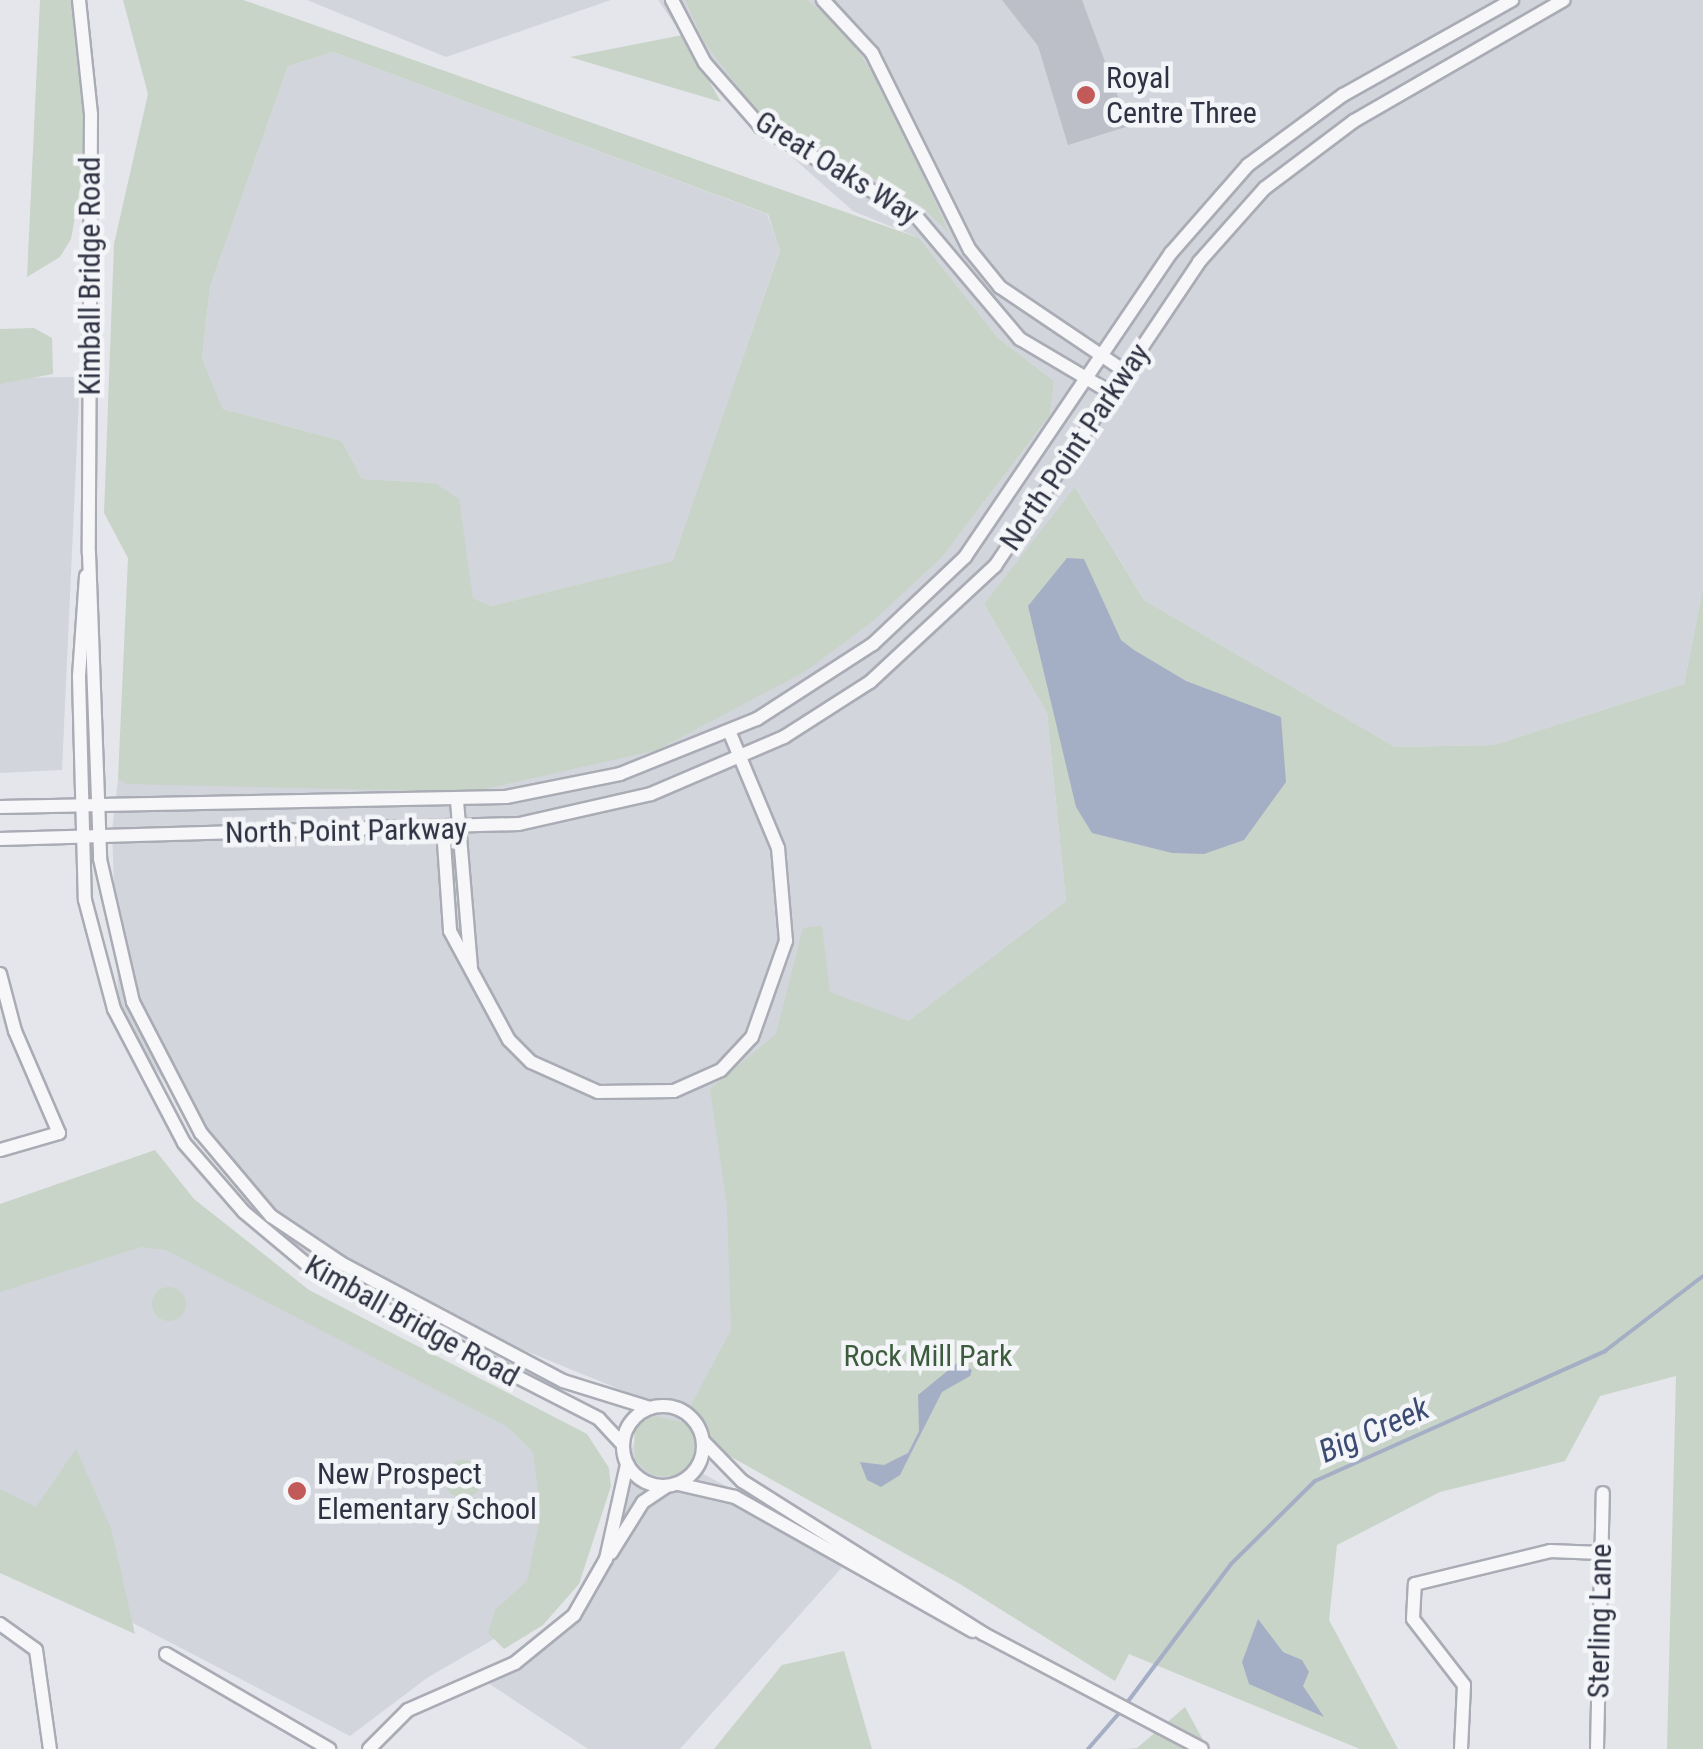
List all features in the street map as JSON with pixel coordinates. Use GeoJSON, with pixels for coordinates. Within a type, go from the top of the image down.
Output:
{"type":"FeatureCollection","features":[{"type":"Feature","properties":{"kind":"street","name":"Kimball Bridge Road"},"geometry":{"type":"LineString","coordinates":[[79,0],[91,115],[89,553],[99,836],[111,932],[146,1034],[201,1133],[254,1202],[341,1264],[563,1381],[650,1408]]}},
{"type":"Feature","properties":{"kind":"street","name":"Great Oaks Way"},"geometry":{"type":"LineString","coordinates":[[672,0],[705,63],[762,126],[938,232],[995,314],[1087,382],[1112,394]]}},
{"type":"Feature","properties":{"kind":"street","name":"Great Oaks Way"},"geometry":{"type":"LineString","coordinates":[[824,0],[872,53],[970,250],[1000,287],[1126,372]]}},
{"type":"Feature","properties":{"kind":"street","name":"North Point Parkway"},"geometry":{"type":"LineString","coordinates":[[0,807],[458,801],[595,781],[730,732],[821,682],[919,604],[1009,502],[1179,242],[1248,165],[1343,95],[1512,0]]}},
{"type":"Feature","properties":{"kind":"street","name":"North Point Parkway"},"geometry":{"type":"LineString","coordinates":[[0,839],[458,829],[616,805],[743,758],[870,682],[970,594],[1048,496],[1213,242],[1280,175],[1354,121],[1564,0]]}},
{"type":"Feature","properties":{"kind":"street","name":"Kimball Bridge Road"},"geometry":{"type":"LineString","coordinates":[[89,553],[80,620],[81,836],[92,938],[120,1025],[184,1143],[225,1192],[322,1277],[599,1419],[622,1444]]}},
{"type":"Feature","properties":{"kind":"street"},"geometry":{"type":"LineString","coordinates":[[458,829],[444,842],[450,931],[508,1040],[575,1084],[650,1095],[720,1070],[757,1027],[786,941],[778,848],[730,732]]}},
{"type":"Feature","properties":{"kind":"street"},"geometry":{"type":"LineString","coordinates":[[458,801],[458,829],[468,858],[471,966]]}},
{"type":"Feature","properties":{"kind":"street"},"geometry":{"type":"LineString","coordinates":[[0,974],[15,1031],[60,1133],[0,1150]]}},
{"type":"Feature","properties":{"kind":"street"},"geometry":{"type":"LineString","coordinates":[[0,1035],[15,1031]]}},
{"type":"Feature","properties":{"kind":"street"},"geometry":{"type":"LineString","coordinates":[[984,1634],[946,1622],[735,1497],[639,1479],[627,1464],[622,1444],[632,1420],[650,1408],[681,1410],[703,1442],[742,1481],[984,1634],[1202,1749]]}},
{"type":"Feature","properties":{"kind":"street"},"geometry":{"type":"LineString","coordinates":[[368,1749],[408,1710],[546,1641],[586,1599],[606,1559],[643,1502],[698,1467],[703,1442]]}},
{"type":"Feature","properties":{"kind":"street"},"geometry":{"type":"LineString","coordinates":[[606,1559],[627,1464]]}},
{"type":"Feature","properties":{"kind":"street","name":"Sterling Lane"},"geometry":{"type":"LineString","coordinates":[[1596,1749],[1603,1493]]}},
{"type":"Feature","properties":{"kind":"street"},"geometry":{"type":"LineString","coordinates":[[1460,1749],[1464,1685],[1413,1619],[1416,1584],[1550,1550],[1602,1553]]}},
{"type":"Feature","properties":{"kind":"street"},"geometry":{"type":"LineString","coordinates":[[0,1624],[36,1650],[50,1749]]}},
{"type":"Feature","properties":{"kind":"street"},"geometry":{"type":"LineString","coordinates":[[166,1654],[329,1749]]}},
{"type":"Feature","properties":{"kind":"shaded area"},"geometry":{"type":"Polygon","coordinates":[[[307,0],[611,0],[446,57],[307,0]]]}},
{"type":"Feature","properties":{"kind":"shaded area"},"geometry":{"type":"Polygon","coordinates":[[[658,0],[1703,0],[1703,588],[1684,684],[1494,745],[1395,747],[1144,600],[1076,488],[984,604],[1047,713],[1066,901],[908,1021],[665,1453],[853,1555],[680,1749],[588,1749],[482,1679],[582,1605],[643,1414],[658,1405],[288,1254],[119,1018],[112,831],[118,779],[390,789],[943,556],[1050,415],[1054,381],[998,338],[919,238],[853,211],[724,97],[658,0]]]}},
{"type":"Feature","properties":{"kind":"shaded area"},"geometry":{"type":"Polygon","coordinates":[[[333,52],[767,214],[780,249],[674,561],[491,606],[473,598],[435,483],[362,479],[342,441],[223,409],[202,358],[210,287],[288,66],[333,52]]]}},
{"type":"Feature","properties":{"kind":"shaded area"},"geometry":{"type":"Polygon","coordinates":[[[80,377],[62,770],[0,773],[0,378],[80,377]]]}},
{"type":"Feature","properties":{"kind":"shaded area","name":"New Prospect Elementary School"},"geometry":{"type":"Polygon","coordinates":[[[159,1233],[592,1456],[563,1599],[427,1678],[350,1736],[0,1554],[0,1276],[159,1233]]]}},
{"type":"Feature","properties":{"kind":"green space"},"geometry":{"type":"Polygon","coordinates":[[[40,0],[73,0],[86,89],[85,161],[71,239],[60,257],[27,277],[40,0]]]}},
{"type":"Feature","properties":{"kind":"green space"},"geometry":{"type":"Polygon","coordinates":[[[123,0],[243,0],[919,238],[998,338],[1054,381],[1050,415],[943,556],[873,621],[806,671],[657,750],[472,792],[127,784],[118,779],[128,558],[104,513],[114,244],[148,94],[123,0]],[[333,52],[288,66],[210,287],[202,358],[223,409],[342,441],[362,479],[435,483],[459,499],[473,598],[491,606],[673,561],[780,250],[768,214],[333,52]]]}},
{"type":"Feature","properties":{"kind":"green space"},"geometry":{"type":"Polygon","coordinates":[[[685,0],[807,0],[846,32],[888,98],[949,233],[921,206],[756,111],[704,42],[685,0]]]}},
{"type":"Feature","properties":{"kind":"green space"},"geometry":{"type":"Polygon","coordinates":[[[683,35],[721,102],[570,57],[683,35]]]}},
{"type":"Feature","properties":{"kind":"green space"},"geometry":{"type":"Polygon","coordinates":[[[34,328],[52,338],[53,374],[0,384],[0,329],[34,328]]]}},
{"type":"Feature","properties":{"kind":"green space","name":"Rock Mill Park"},"geometry":{"type":"Polygon","coordinates":[[[1075,487],[1144,600],[1395,747],[1494,745],[1684,684],[1703,588],[1703,1749],[1667,1749],[1676,1376],[1600,1396],[1565,1461],[1440,1492],[1337,1545],[1329,1620],[1398,1749],[1360,1749],[1129,1654],[1115,1681],[960,1584],[695,1437],[697,1462],[680,1478],[651,1475],[635,1460],[634,1426],[654,1416],[682,1422],[731,1330],[727,1207],[710,1089],[776,1034],[803,928],[822,926],[830,992],[908,1021],[1066,901],[1047,713],[984,604],[1075,487]]]}},
{"type":"Feature","properties":{"kind":"green space"},"geometry":{"type":"Polygon","coordinates":[[[155,1150],[194,1199],[309,1290],[587,1434],[609,1468],[611,1486],[579,1584],[543,1625],[504,1649],[488,1633],[495,1610],[527,1581],[541,1513],[533,1452],[508,1427],[166,1250],[141,1247],[0,1292],[0,1204],[155,1150]]]}},
{"type":"Feature","properties":{"kind":"green space"},"geometry":{"type":"Polygon","coordinates":[[[169,1287],[181,1292],[186,1304],[181,1316],[169,1321],[157,1316],[152,1304],[157,1292],[169,1287]]]}},
{"type":"Feature","properties":{"kind":"green space"},"geometry":{"type":"Polygon","coordinates":[[[76,1449],[111,1528],[135,1634],[0,1573],[0,1489],[36,1507],[76,1449]]]}},
{"type":"Feature","properties":{"kind":"green space"},"geometry":{"type":"Polygon","coordinates":[[[463,1460],[476,1466],[482,1479],[476,1492],[463,1498],[450,1492],[444,1479],[450,1466],[463,1460]]]}},
{"type":"Feature","properties":{"kind":"green space"},"geometry":{"type":"Polygon","coordinates":[[[844,1651],[872,1749],[714,1749],[782,1665],[844,1651]]]}},
{"type":"Feature","properties":{"kind":"green space"},"geometry":{"type":"Polygon","coordinates":[[[1185,1707],[1208,1749],[1125,1749],[1137,1748],[1185,1707]]]}},
{"type":"Feature","properties":{"kind":"water"},"geometry":{"type":"Polygon","coordinates":[[[1067,558],[1084,559],[1121,640],[1134,650],[1186,681],[1281,717],[1286,782],[1244,840],[1204,854],[1172,853],[1092,833],[1076,807],[1028,606],[1067,558]]]}},
{"type":"Feature","properties":{"kind":"water"},"geometry":{"type":"Polygon","coordinates":[[[957,1363],[972,1370],[970,1376],[942,1392],[900,1475],[881,1487],[867,1480],[860,1462],[884,1465],[908,1453],[919,1431],[918,1395],[957,1363]]]}},
{"type":"Feature","properties":{"kind":"water"},"geometry":{"type":"Polygon","coordinates":[[[1258,1619],[1283,1652],[1302,1660],[1309,1672],[1303,1686],[1324,1717],[1249,1684],[1242,1662],[1258,1619]]]}},
{"type":"Feature","properties":{"kind":"building","name":"Royal Centre Three"},"geometry":{"type":"Polygon","coordinates":[[[1002,0],[1082,0],[1129,126],[1068,145],[1038,46],[1002,0]]]}},
{"type":"Feature","properties":{"kind":"waterway","name":"Big Creek"},"geometry":{"type":"LineString","coordinates":[[1126,1704],[1231,1564],[1315,1481],[1605,1351],[1703,1276]]}},
{"type":"Feature","properties":{"kind":"waterway","name":"Big Creek"},"geometry":{"type":"LineString","coordinates":[[1088,1749],[1120,1712]]}},
{"type":"Feature","properties":{"kind":"place","name":"Royal Centre Three"},"geometry":{"type":"Point","coordinates":[1086,95]}},
{"type":"Feature","properties":{"kind":"place","name":"New Prospect Elementary School"},"geometry":{"type":"Point","coordinates":[297,1491]}}]}
